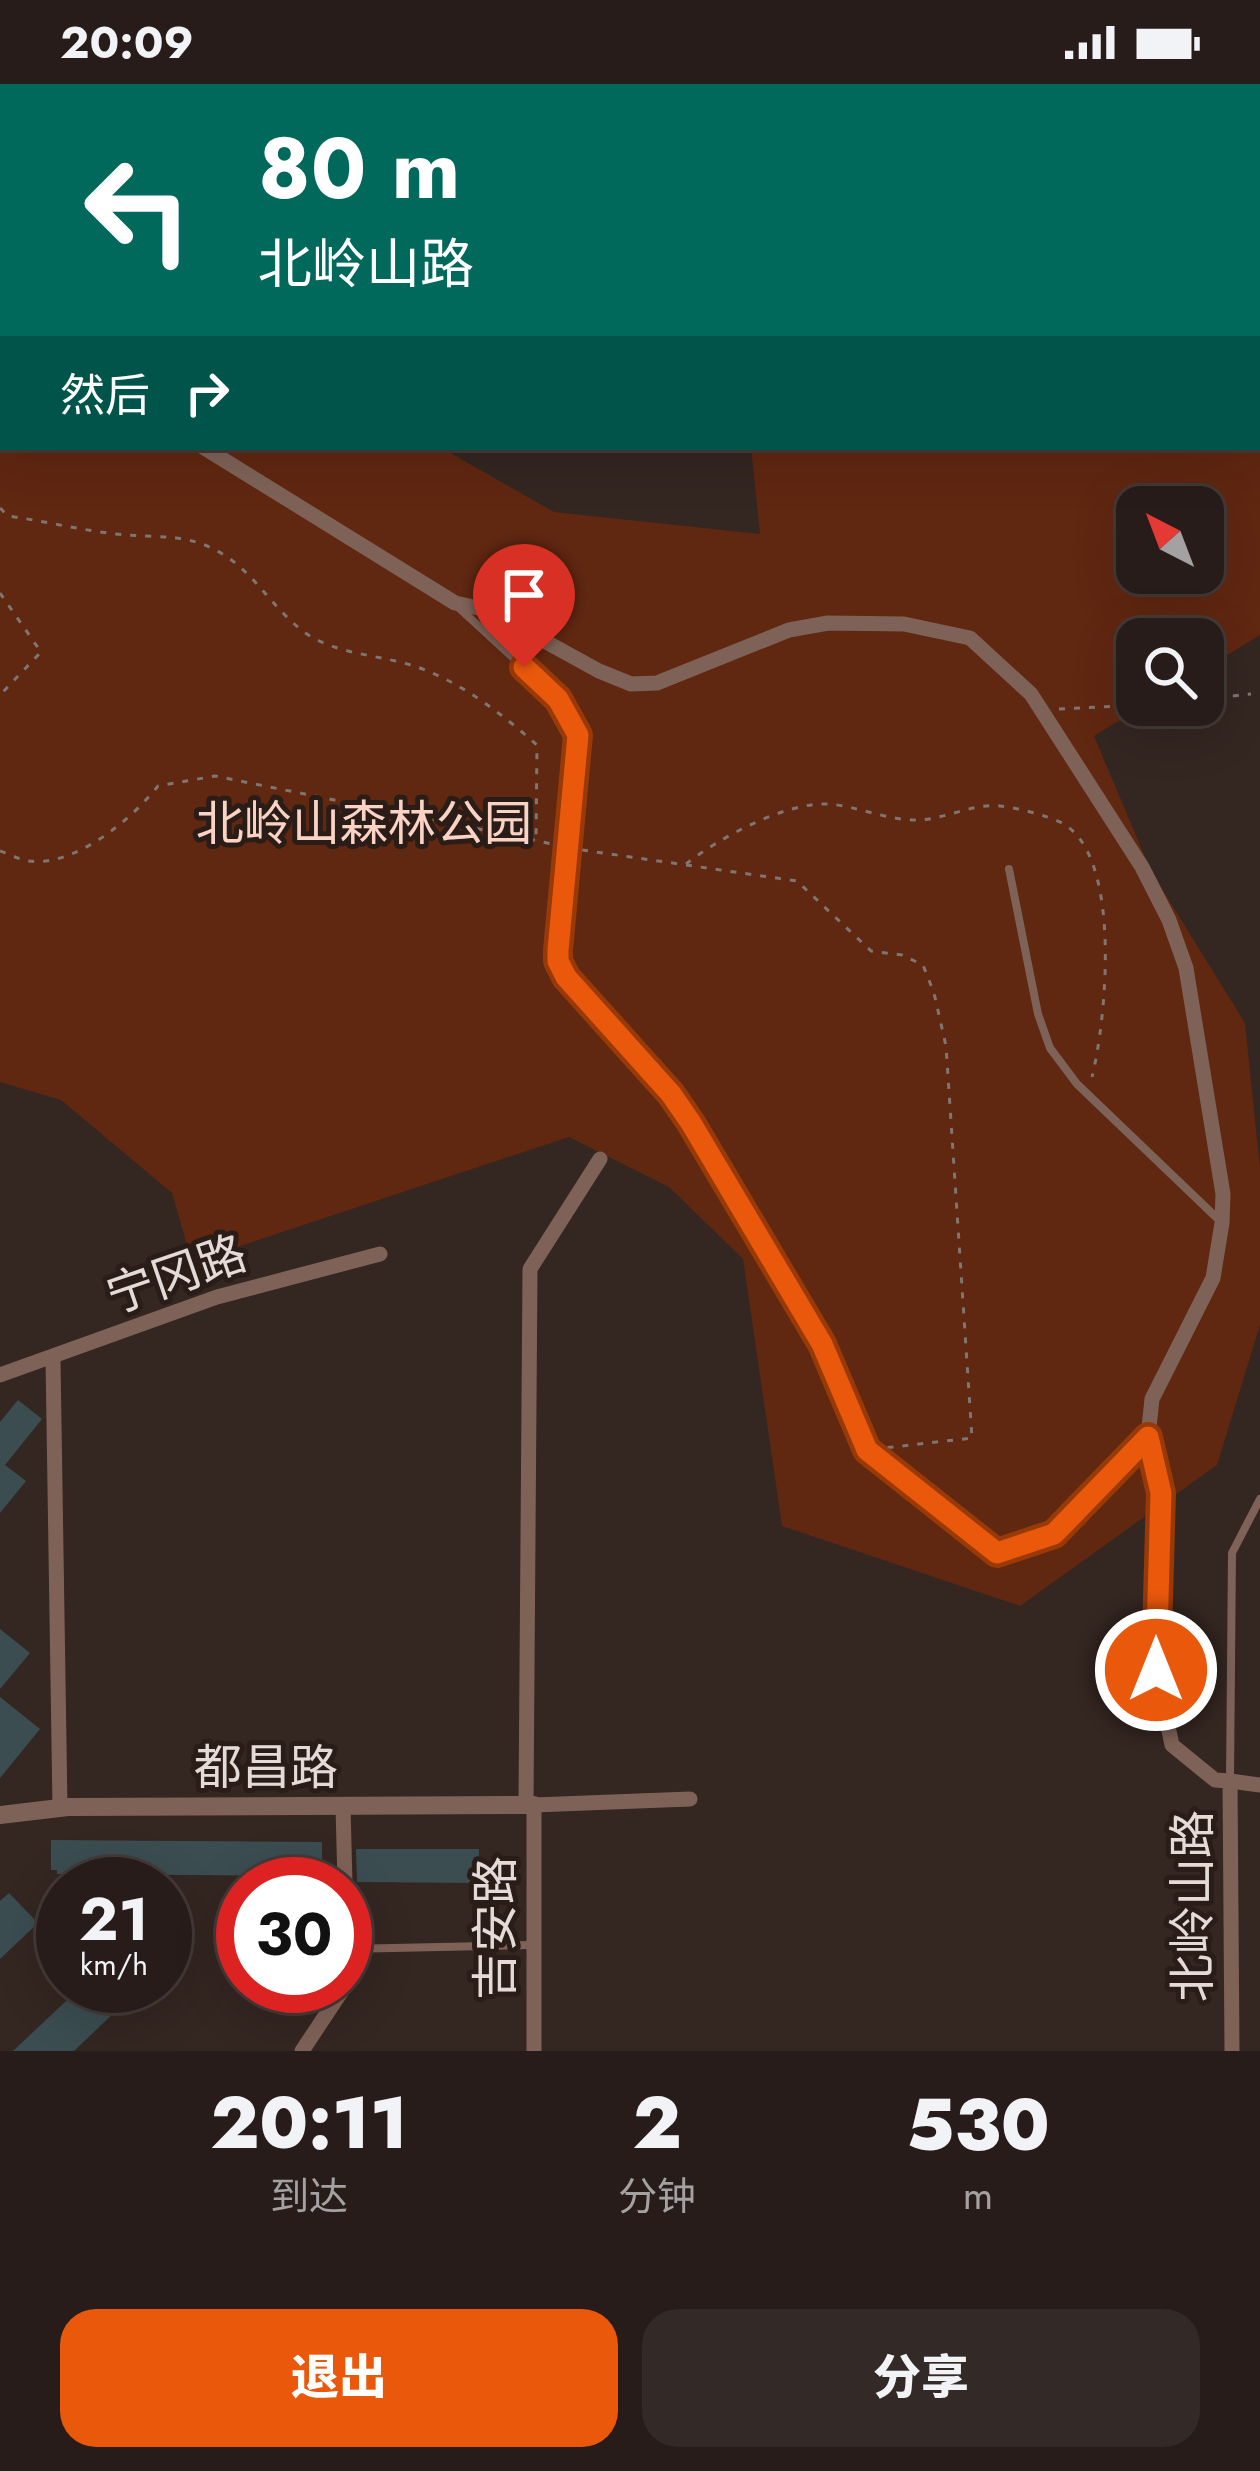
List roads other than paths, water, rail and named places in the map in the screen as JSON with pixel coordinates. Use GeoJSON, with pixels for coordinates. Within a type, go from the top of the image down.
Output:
{"type":"FeatureCollection","features":[{"type":"Feature","properties":{"kind":"street","name":"北岭山路"},"geometry":{"type":"LineString","coordinates":[[208,450],[454,603],[488,610],[631,684],[656,682],[789,630],[828,623],[904,624],[970,638],[1031,694],[1142,867],[1186,968],[1223,1194],[1213,1278],[1156,1387],[1148,1437],[1161,1493],[1156,1670],[1172,1745],[1216,1780],[1230,1780],[1232,2051]]}},
{"type":"Feature","properties":{"kind":"street","name":"吉安路"},"geometry":{"type":"LineString","coordinates":[[534,2051],[530,1269],[600,1160]]}},
{"type":"Feature","properties":{"kind":"street","name":"宁冈路"},"geometry":{"type":"LineString","coordinates":[[0,1375],[217,1297],[380,1254]]}},
{"type":"Feature","properties":{"kind":"street"},"geometry":{"type":"LineString","coordinates":[[53,1359],[60,1808]]}},
{"type":"Feature","properties":{"kind":"street"},"geometry":{"type":"LineString","coordinates":[[1230,1780],[1260,1785]]}},
{"type":"Feature","properties":{"kind":"street"},"geometry":{"type":"LineString","coordinates":[[530,1805],[690,1799]]}},
{"type":"Feature","properties":{"kind":"street","name":"都昌路"},"geometry":{"type":"LineString","coordinates":[[0,1815],[60,1808],[530,1805]]}},
{"type":"Feature","properties":{"kind":"street"},"geometry":{"type":"LineString","coordinates":[[343,1806],[344,1857]]}},
{"type":"Feature","properties":{"kind":"street"},"geometry":{"type":"LineString","coordinates":[[302,2051],[327,2013]]}},
{"type":"Feature","properties":{"kind":"lane","name":"北岭山路"},"geometry":{"type":"LineString","coordinates":[[454,603],[558,699],[578,735],[558,961],[566,977],[635,1051],[691,1123],[822,1344],[867,1450],[997,1553],[1054,1534],[1148,1437]]}},
{"type":"Feature","properties":{"kind":"lane"},"geometry":{"type":"LineString","coordinates":[[1009,869],[1038,1014],[1050,1048],[1088,1094],[1222,1223]]}},
{"type":"Feature","properties":{"kind":"lane"},"geometry":{"type":"LineString","coordinates":[[1230,1780],[1232,1553],[1260,1499]]}},
{"type":"Feature","properties":{"kind":"lane"},"geometry":{"type":"LineString","coordinates":[[372,1948],[534,1945]]}},
{"type":"Feature","properties":{"kind":"park label","name":"北岭山森林公园"},"geometry":{"type":"Point","coordinates":[364,823]}}]}
